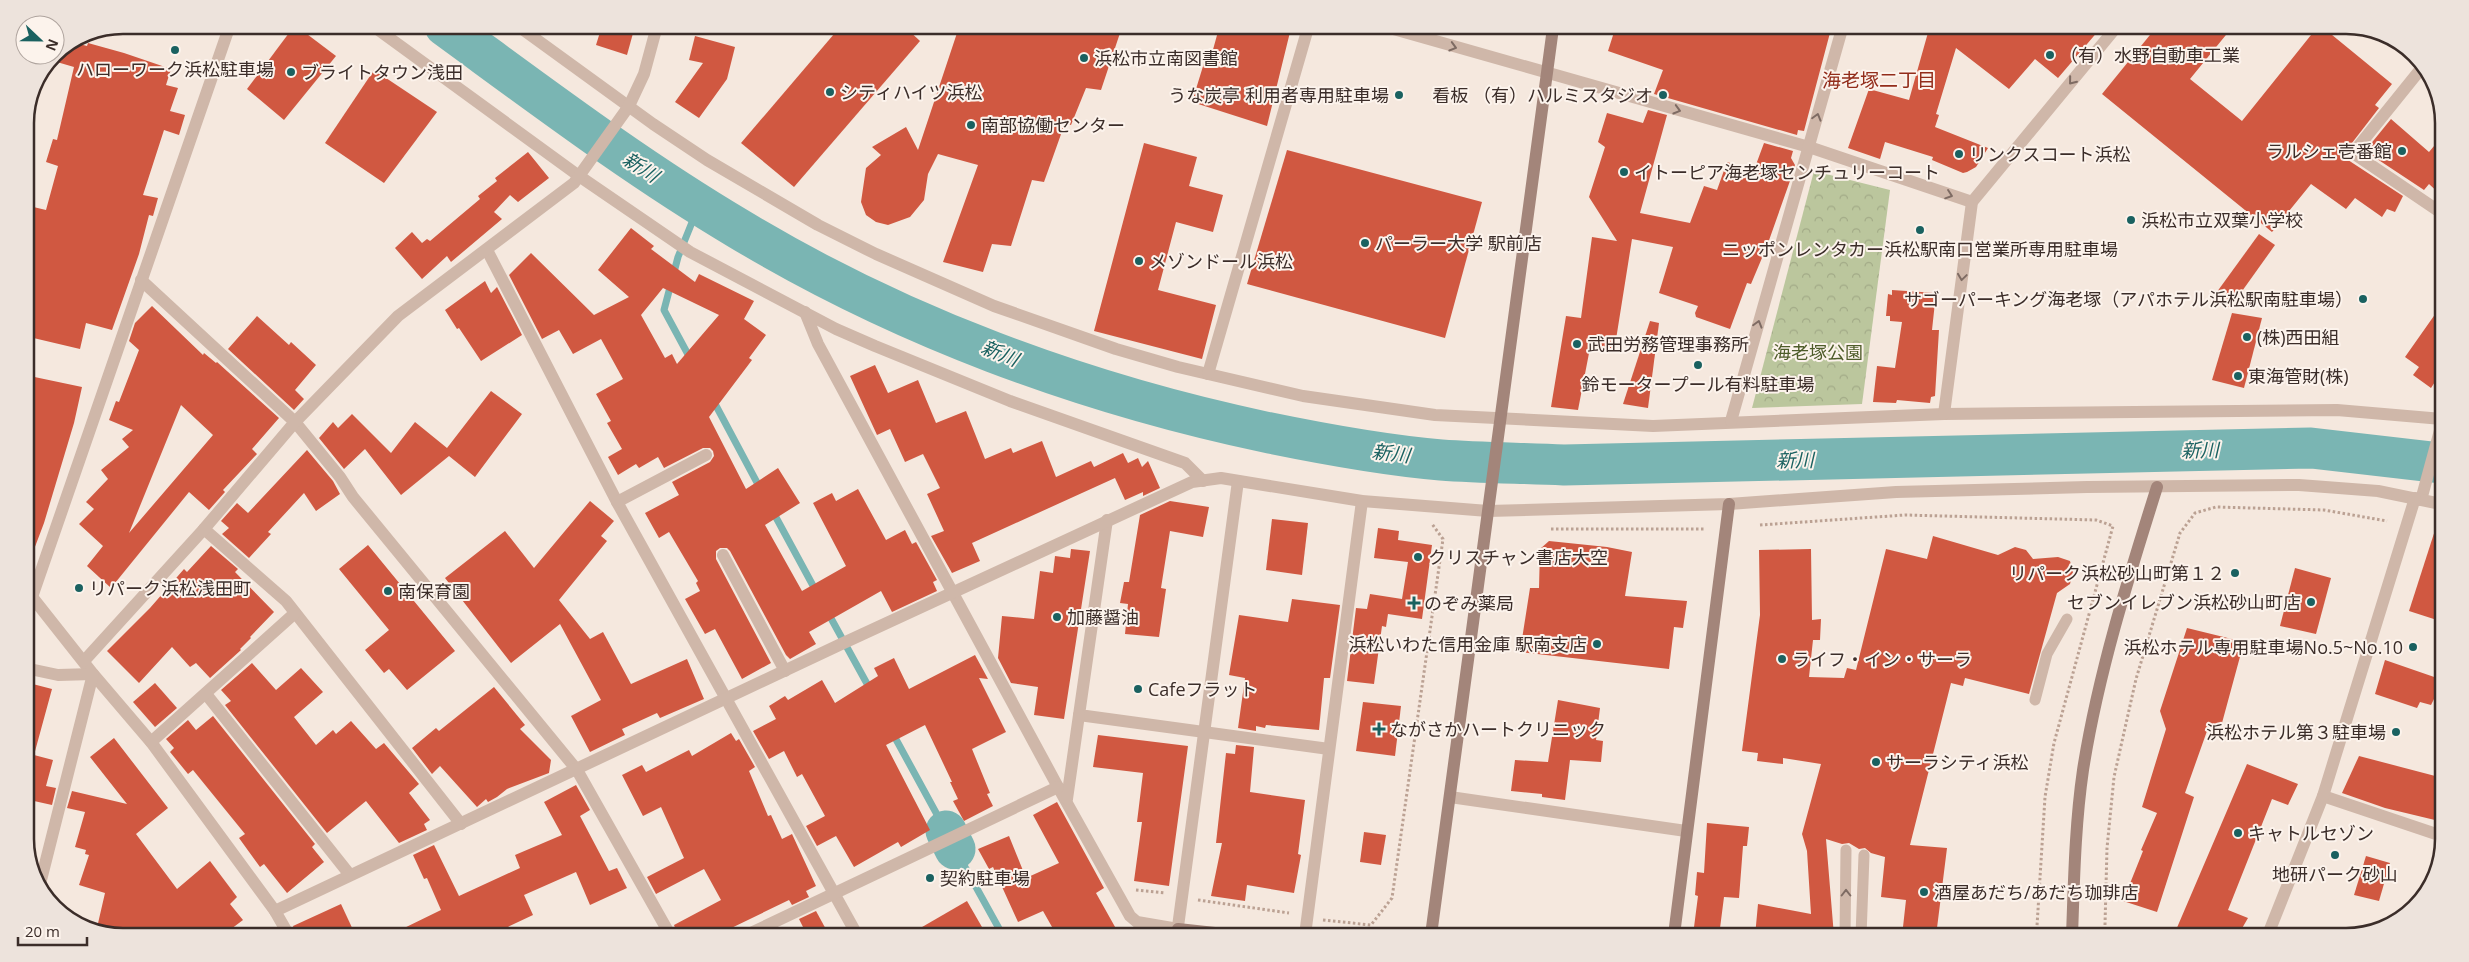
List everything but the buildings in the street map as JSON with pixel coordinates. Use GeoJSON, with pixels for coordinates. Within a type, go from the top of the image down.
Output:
{"type":"FeatureCollection","features":[{"type":"Feature","properties":{"kind":"street"},"geometry":{"type":"LineString","coordinates":[[34,575],[141,280],[227,34]]}},
{"type":"Feature","properties":{"kind":"street"},"geometry":{"type":"LineString","coordinates":[[384,34],[581,173],[673,242],[690,252],[875,346],[1010,401],[1185,463],[1202,481]]}},
{"type":"Feature","properties":{"kind":"street"},"geometry":{"type":"LineString","coordinates":[[528,34],[626,110],[762,194],[876,254],[977,299],[1046,326],[1116,349],[1208,374],[1303,396],[1367,407],[1499,425],[1653,426],[1731,421],[1944,414],[2336,410],[2435,423]]}},
{"type":"Feature","properties":{"kind":"street"},"geometry":{"type":"LineString","coordinates":[[84,661],[204,529],[295,422],[398,316],[574,183],[626,110],[644,74],[655,34]]}},
{"type":"Feature","properties":{"kind":"street"},"geometry":{"type":"LineString","coordinates":[[1208,374],[1306,34]]}},
{"type":"Feature","properties":{"kind":"street"},"geometry":{"type":"LineString","coordinates":[[1410,34],[1809,147],[1972,202]]}},
{"type":"Feature","properties":{"kind":"street"},"geometry":{"type":"LineString","coordinates":[[1433,928],[1551,34]]}},
{"type":"Feature","properties":{"kind":"street"},"geometry":{"type":"LineString","coordinates":[[1731,421],[1841,34]]}},
{"type":"Feature","properties":{"kind":"street"},"geometry":{"type":"LineString","coordinates":[[1944,414],[1972,202],[2108,34]]}},
{"type":"Feature","properties":{"kind":"street"},"geometry":{"type":"LineString","coordinates":[[2419,72],[2353,153],[2435,209]]}},
{"type":"Feature","properties":{"kind":"street"},"geometry":{"type":"LineString","coordinates":[[487,250],[617,502],[853,928]]}},
{"type":"Feature","properties":{"kind":"street"},"geometry":{"type":"LineString","coordinates":[[141,280],[295,422],[340,477],[353,497],[577,770],[666,928]]}},
{"type":"Feature","properties":{"kind":"street"},"geometry":{"type":"LineString","coordinates":[[805,312],[818,344],[1130,916],[1137,922],[1164,928]]}},
{"type":"Feature","properties":{"kind":"street"},"geometry":{"type":"LineString","coordinates":[[2271,928],[2323,796],[2435,445]]}},
{"type":"Feature","properties":{"kind":"street"},"geometry":{"type":"LineString","coordinates":[[617,502],[706,454]]}},
{"type":"Feature","properties":{"kind":"street"},"geometry":{"type":"LineString","coordinates":[[276,911],[577,770],[725,698],[851,639],[954,594],[1107,520],[1192,482],[1221,478],[1362,500],[1488,511],[1729,504],[1896,492],[2157,487],[2325,486],[2378,491],[2435,503]]}},
{"type":"Feature","properties":{"kind":"street"},"geometry":{"type":"LineString","coordinates":[[1177,928],[1238,481]]}},
{"type":"Feature","properties":{"kind":"street"},"geometry":{"type":"LineString","coordinates":[[2072,928],[2076,835],[2088,741],[2107,660],[2157,487]]}},
{"type":"Feature","properties":{"kind":"street"},"geometry":{"type":"LineString","coordinates":[[1306,928],[1362,500]]}},
{"type":"Feature","properties":{"kind":"street"},"geometry":{"type":"LineString","coordinates":[[1675,928],[1729,504]]}},
{"type":"Feature","properties":{"kind":"street"},"geometry":{"type":"LineString","coordinates":[[1067,800],[1107,520]]}},
{"type":"Feature","properties":{"kind":"street"},"geometry":{"type":"LineString","coordinates":[[204,529],[279,594],[461,824]]}},
{"type":"Feature","properties":{"kind":"street"},"geometry":{"type":"LineString","coordinates":[[723,555],[785,671]]}},
{"type":"Feature","properties":{"kind":"street"},"geometry":{"type":"LineString","coordinates":[[34,599],[93,674],[151,742],[276,911],[285,928]]}},
{"type":"Feature","properties":{"kind":"street"},"geometry":{"type":"LineString","coordinates":[[151,742],[295,614]]}},
{"type":"Feature","properties":{"kind":"street"},"geometry":{"type":"LineString","coordinates":[[34,670],[58,676],[93,674]]}},
{"type":"Feature","properties":{"kind":"street"},"geometry":{"type":"LineString","coordinates":[[42,876],[93,674]]}},
{"type":"Feature","properties":{"kind":"street"},"geometry":{"type":"LineString","coordinates":[[206,694],[350,875]]}},
{"type":"Feature","properties":{"kind":"street"},"geometry":{"type":"LineString","coordinates":[[1079,715],[1329,749]]}},
{"type":"Feature","properties":{"kind":"street"},"geometry":{"type":"LineString","coordinates":[[761,928],[1058,787]]}},
{"type":"Feature","properties":{"kind":"street"},"geometry":{"type":"LineString","coordinates":[[2323,796],[2435,834]]}},
{"type":"Feature","properties":{"kind":"street"},"geometry":{"type":"LineString","coordinates":[[1450,797],[1686,831]]}},
{"type":"Feature","properties":{"kind":"lane"},"geometry":{"type":"LineString","coordinates":[[2035,700],[2047,654],[2067,619]]}},
{"type":"Feature","properties":{"kind":"lane"},"geometry":{"type":"LineString","coordinates":[[1846,850],[1846,928]]}},
{"type":"Feature","properties":{"kind":"lane"},"geometry":{"type":"LineString","coordinates":[[1861,928],[1864,855]]}},
{"type":"Feature","properties":{"kind":"path"},"geometry":{"type":"LineString","coordinates":[[2105,925],[2107,848],[2114,777],[2136,679],[2180,533],[2195,513],[2216,507],[2324,510],[2387,521]]}},
{"type":"Feature","properties":{"kind":"path"},"geometry":{"type":"LineString","coordinates":[[1760,525],[1905,515]]}},
{"type":"Feature","properties":{"kind":"path"},"geometry":{"type":"LineString","coordinates":[[1323,919],[1371,925],[1392,898],[1443,539],[1429,520]]}},
{"type":"Feature","properties":{"kind":"path"},"geometry":{"type":"LineString","coordinates":[[1546,529],[1705,529]]}},
{"type":"Feature","properties":{"kind":"path"},"geometry":{"type":"LineString","coordinates":[[1132,890],[1166,894]]}},
{"type":"Feature","properties":{"kind":"path"},"geometry":{"type":"LineString","coordinates":[[1198,900],[1289,913]]}},
{"type":"Feature","properties":{"kind":"green space","name":"海老塚公園"},"geometry":{"type":"Polygon","coordinates":[[[1814,171],[1890,190],[1862,404],[1752,408],[1814,171]]]}},
{"type":"Feature","properties":{"kind":"waterway","name":"新川"},"geometry":{"type":"LineString","coordinates":[[456,34],[589,131],[701,206],[800,264],[863,296],[928,326],[1060,376],[1196,416],[1265,432],[1353,449],[1419,458],[1564,465],[2311,448],[2435,462]]}},
{"type":"Feature","properties":{"kind":"waterway"},"geometry":{"type":"LineString","coordinates":[[691,360],[664,310],[678,257],[699,205]]}},
{"type":"Feature","properties":{"kind":"waterway"},"geometry":{"type":"LineString","coordinates":[[713,400],[761,490]]}},
{"type":"Feature","properties":{"kind":"waterway"},"geometry":{"type":"LineString","coordinates":[[772,510],[817,593]]}},
{"type":"Feature","properties":{"kind":"waterway"},"geometry":{"type":"LineString","coordinates":[[827,611],[871,691]]}},
{"type":"Feature","properties":{"kind":"waterway"},"geometry":{"type":"LineString","coordinates":[[892,732],[946,831]]}},
{"type":"Feature","properties":{"kind":"waterway"},"geometry":{"type":"LineString","coordinates":[[946,831],[955,849]]}},
{"type":"Feature","properties":{"kind":"waterway"},"geometry":{"type":"LineString","coordinates":[[955,849],[999,928]]}},
{"type":"Feature","properties":{"kind":"place","name":"ハローワーク浜松駐車場"},"geometry":{"type":"Point","coordinates":[175,50]}},
{"type":"Feature","properties":{"kind":"place","name":"（有）水野自動車工業"},"geometry":{"type":"Point","coordinates":[2050,55]}},
{"type":"Feature","properties":{"kind":"place","name":"浜松市立南図書館"},"geometry":{"type":"Point","coordinates":[1084,58]}},
{"type":"Feature","properties":{"kind":"place","name":"ブライトタウン浅田"},"geometry":{"type":"Point","coordinates":[291,72]}},
{"type":"Feature","properties":{"kind":"place","name":"シティハイツ浜松"},"geometry":{"type":"Point","coordinates":[830,92]}},
{"type":"Feature","properties":{"kind":"place","name":"うな炭亭 利用者専用駐車場"},"geometry":{"type":"Point","coordinates":[1399,95]}},
{"type":"Feature","properties":{"kind":"place","name":"看板 （有）ハルミスタジオ"},"geometry":{"type":"Point","coordinates":[1663,95]}},
{"type":"Feature","properties":{"kind":"place","name":"南部協働センター"},"geometry":{"type":"Point","coordinates":[971,125]}},
{"type":"Feature","properties":{"kind":"place","name":"ラルシェ壱番館"},"geometry":{"type":"Point","coordinates":[2402,151]}},
{"type":"Feature","properties":{"kind":"place","name":"リンクスコート浜松"},"geometry":{"type":"Point","coordinates":[1959,154]}},
{"type":"Feature","properties":{"kind":"place","name":"イトーピア海老塚センチュリーコート"},"geometry":{"type":"Point","coordinates":[1624,172]}},
{"type":"Feature","properties":{"kind":"place","name":"浜松市立双葉小学校"},"geometry":{"type":"Point","coordinates":[2131,220]}},
{"type":"Feature","properties":{"kind":"place","name":"ニッポンレンタカー浜松駅南口営業所専用駐車場"},"geometry":{"type":"Point","coordinates":[1920,230]}},
{"type":"Feature","properties":{"kind":"place","name":"パーラー大学 駅前店"},"geometry":{"type":"Point","coordinates":[1365,243]}},
{"type":"Feature","properties":{"kind":"place","name":"メゾンドール浜松"},"geometry":{"type":"Point","coordinates":[1139,261]}},
{"type":"Feature","properties":{"kind":"place","name":"サゴーパーキング海老塚（アパホテル浜松駅南駐車場）"},"geometry":{"type":"Point","coordinates":[2363,299]}},
{"type":"Feature","properties":{"kind":"place","name":"(株)西田組"},"geometry":{"type":"Point","coordinates":[2247,337]}},
{"type":"Feature","properties":{"kind":"place","name":"武田労務管理事務所"},"geometry":{"type":"Point","coordinates":[1577,344]}},
{"type":"Feature","properties":{"kind":"place","name":"鈴モータープール有料駐車場"},"geometry":{"type":"Point","coordinates":[1698,365]}},
{"type":"Feature","properties":{"kind":"place","name":"東海管財(株)"},"geometry":{"type":"Point","coordinates":[2238,376]}},
{"type":"Feature","properties":{"kind":"place","name":"クリスチャン書店大空"},"geometry":{"type":"Point","coordinates":[1418,557]}},
{"type":"Feature","properties":{"kind":"place","name":"リパーク浜松砂山町第１２"},"geometry":{"type":"Point","coordinates":[2235,573]}},
{"type":"Feature","properties":{"kind":"place","name":"リパーク浜松浅田町"},"geometry":{"type":"Point","coordinates":[79,588]}},
{"type":"Feature","properties":{"kind":"place","name":"南保育園"},"geometry":{"type":"Point","coordinates":[388,591]}},
{"type":"Feature","properties":{"kind":"place","name":"セブンイレブン浜松砂山町店"},"geometry":{"type":"Point","coordinates":[2311,602]}},
{"type":"Feature","properties":{"kind":"place","name":"のぞみ薬局"},"geometry":{"type":"Point","coordinates":[1414,603]}},
{"type":"Feature","properties":{"kind":"place","name":"加藤醤油"},"geometry":{"type":"Point","coordinates":[1057,617]}},
{"type":"Feature","properties":{"kind":"place","name":"浜松いわた信用金庫 駅南支店"},"geometry":{"type":"Point","coordinates":[1597,644]}},
{"type":"Feature","properties":{"kind":"place","name":"浜松ホテル専用駐車場No.5~No.10"},"geometry":{"type":"Point","coordinates":[2413,647]}},
{"type":"Feature","properties":{"kind":"place","name":"ライフ・イン・サーラ"},"geometry":{"type":"Point","coordinates":[1782,659]}},
{"type":"Feature","properties":{"kind":"place","name":"Cafeフラット"},"geometry":{"type":"Point","coordinates":[1138,689]}},
{"type":"Feature","properties":{"kind":"place","name":"ながさかハートクリニック"},"geometry":{"type":"Point","coordinates":[1379,729]}},
{"type":"Feature","properties":{"kind":"place","name":"浜松ホテル第３駐車場"},"geometry":{"type":"Point","coordinates":[2396,732]}},
{"type":"Feature","properties":{"kind":"place","name":"サーラシティ浜松"},"geometry":{"type":"Point","coordinates":[1876,762]}},
{"type":"Feature","properties":{"kind":"place","name":"キャトルセゾン"},"geometry":{"type":"Point","coordinates":[2238,833]}},
{"type":"Feature","properties":{"kind":"place","name":"地研パーク砂山"},"geometry":{"type":"Point","coordinates":[2335,855]}},
{"type":"Feature","properties":{"kind":"place","name":"契約駐車場"},"geometry":{"type":"Point","coordinates":[930,878]}},
{"type":"Feature","properties":{"kind":"place","name":"酒屋あだち/あだち珈琲店"},"geometry":{"type":"Point","coordinates":[1924,892]}},
{"type":"Feature","properties":{"kind":"district","name":"海老塚二丁目"},"geometry":{"type":"Point","coordinates":[1879,80]}}]}
